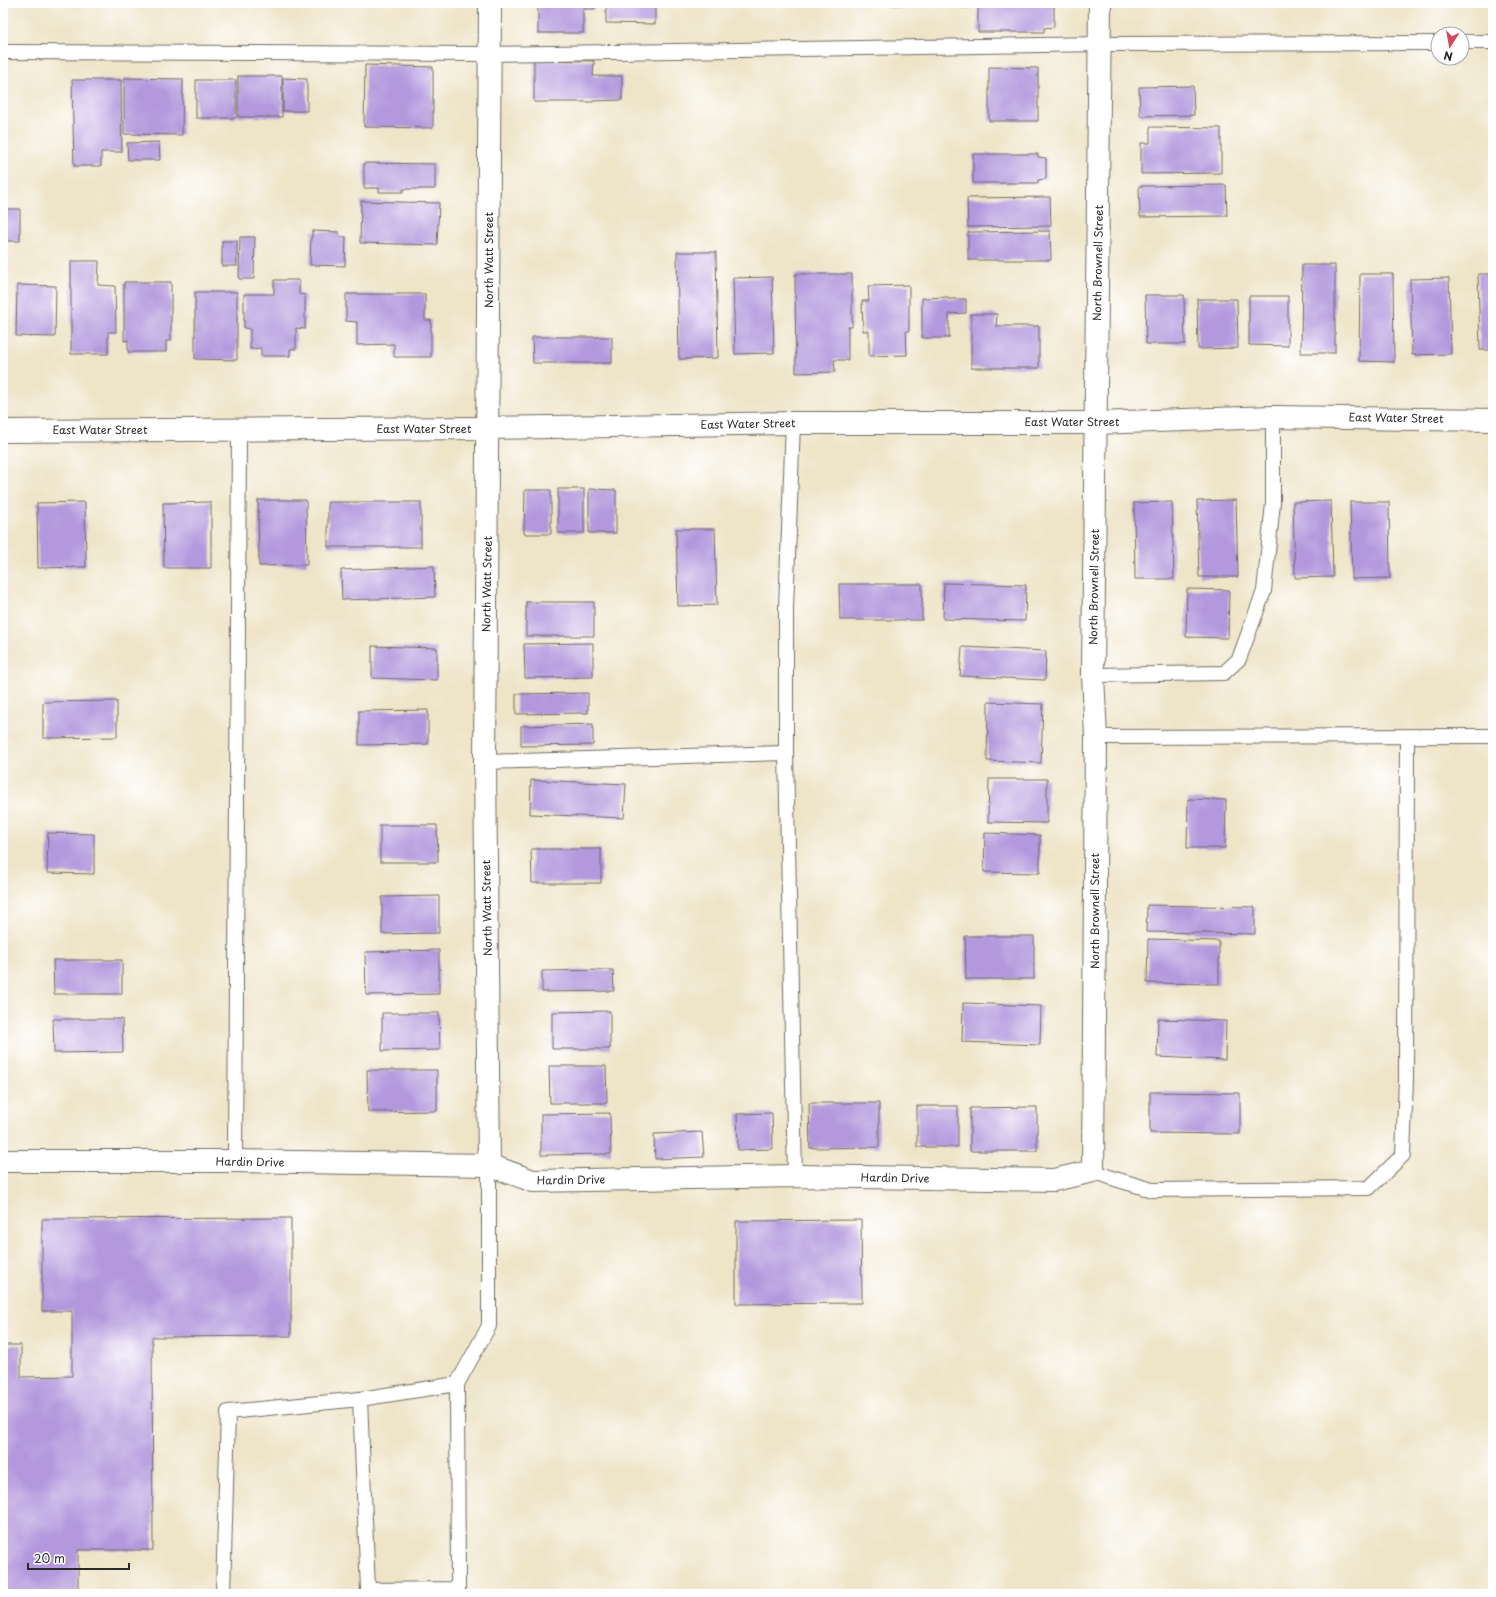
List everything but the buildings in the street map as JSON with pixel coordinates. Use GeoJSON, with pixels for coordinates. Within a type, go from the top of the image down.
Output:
{"type":"FeatureCollection","features":[{"type":"Feature","properties":{"kind":"street","name":"North Watt Street"},"geometry":{"type":"LineString","coordinates":[[489,1165],[485,762],[490,3]]}},
{"type":"Feature","properties":{"kind":"street","name":"North Brownell Street"},"geometry":{"type":"LineString","coordinates":[[1093,1171],[1096,737],[1093,675],[1100,3]]}},
{"type":"Feature","properties":{"kind":"street","name":"East Water Street"},"geometry":{"type":"LineString","coordinates":[[3,431],[488,428],[793,423],[1096,423],[1273,417],[1493,420]]}},
{"type":"Feature","properties":{"kind":"street","name":"Hardin Drive"},"geometry":{"type":"LineString","coordinates":[[3,1161],[235,1161],[489,1165],[533,1181],[795,1176],[1054,1180],[1093,1171]]}},
{"type":"Feature","properties":{"kind":"lane"},"geometry":{"type":"LineString","coordinates":[[3,52],[490,54],[1100,44],[1430,42]]}},
{"type":"Feature","properties":{"kind":"lane"},"geometry":{"type":"LineString","coordinates":[[1470,42],[1493,42]]}},
{"type":"Feature","properties":{"kind":"lane"},"geometry":{"type":"LineString","coordinates":[[1093,675],[1224,673],[1239,659],[1264,592],[1273,503],[1273,417]]}},
{"type":"Feature","properties":{"kind":"lane"},"geometry":{"type":"LineString","coordinates":[[793,423],[786,608],[786,753],[795,1176]]}},
{"type":"Feature","properties":{"kind":"lane"},"geometry":{"type":"LineString","coordinates":[[235,1161],[239,430]]}},
{"type":"Feature","properties":{"kind":"lane"},"geometry":{"type":"LineString","coordinates":[[1096,737],[1493,736]]}},
{"type":"Feature","properties":{"kind":"lane"},"geometry":{"type":"LineString","coordinates":[[1093,1171],[1152,1190],[1369,1188],[1403,1155],[1406,1079],[1407,737]]}},
{"type":"Feature","properties":{"kind":"lane"},"geometry":{"type":"LineString","coordinates":[[485,762],[786,753]]}},
{"type":"Feature","properties":{"kind":"lane"},"geometry":{"type":"LineString","coordinates":[[360,1400],[368,1590],[458,1589],[457,1384],[489,1326],[489,1165]]}},
{"type":"Feature","properties":{"kind":"lane"},"geometry":{"type":"LineString","coordinates":[[223,1594],[228,1412],[360,1400],[457,1384]]}}]}
